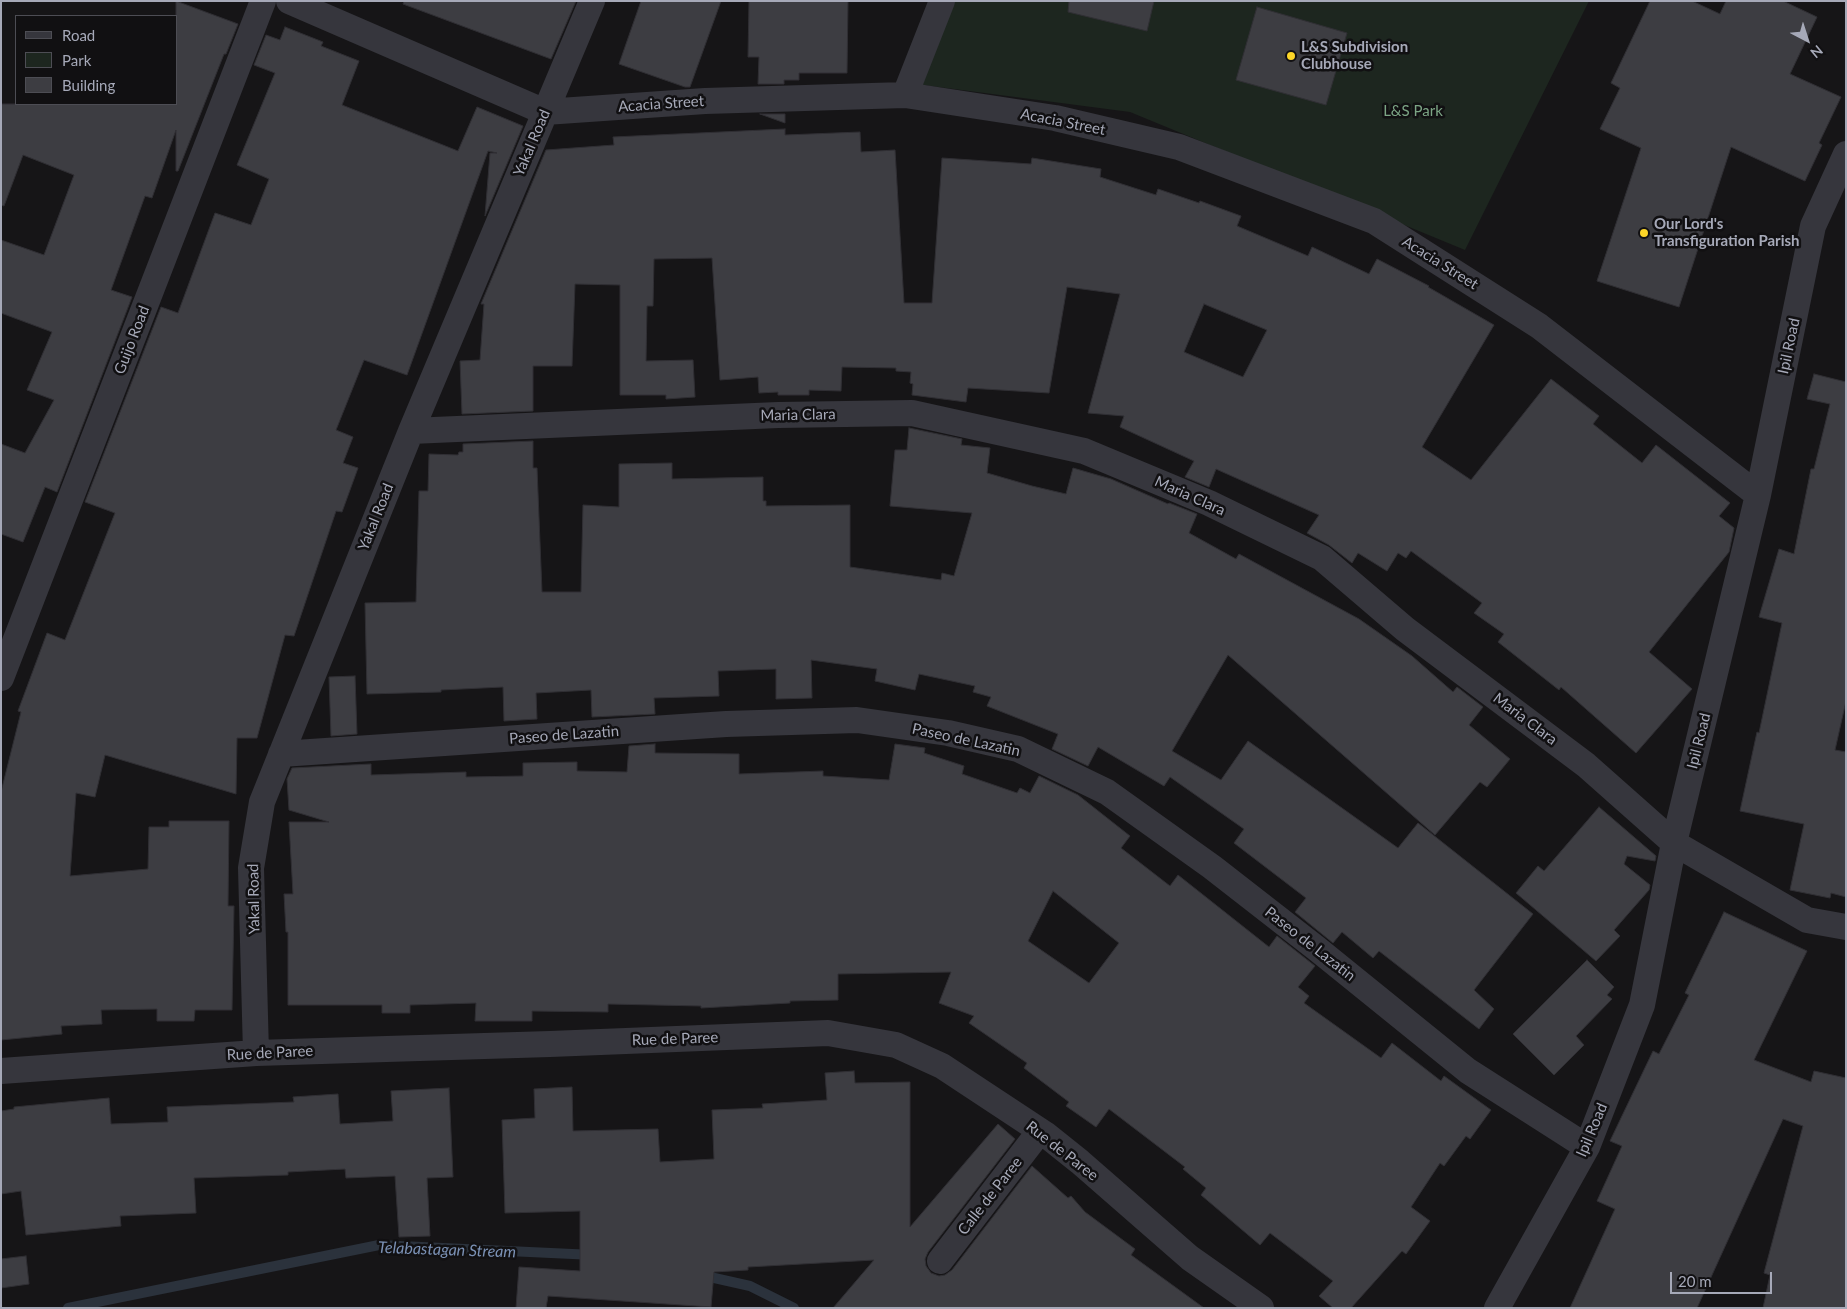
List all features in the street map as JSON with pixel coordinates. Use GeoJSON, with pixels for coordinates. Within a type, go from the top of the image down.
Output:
{"type":"FeatureCollection","features":[{"type":"Feature","properties":{"kind":"street","name":"Guijo Road"},"geometry":{"type":"LineString","coordinates":[[1,678],[263,1]]}},
{"type":"Feature","properties":{"kind":"street","name":"Acacia Street"},"geometry":{"type":"LineString","coordinates":[[289,1],[544,112],[705,101],[905,95],[1055,118],[1179,147],[1374,221],[1539,326],[1758,495]]}},
{"type":"Feature","properties":{"kind":"street","name":"Yakal Road"},"geometry":{"type":"LineString","coordinates":[[256,1053],[251,868],[262,802],[411,431],[592,1]]}},
{"type":"Feature","properties":{"kind":"street"},"geometry":{"type":"LineString","coordinates":[[905,95],[942,1]]}},
{"type":"Feature","properties":{"kind":"street","name":"Ipil Road"},"geometry":{"type":"LineString","coordinates":[[1497,1308],[1587,1148],[1642,1005],[1674,843],[1758,495],[1813,226],[1846,154]]}},
{"type":"Feature","properties":{"kind":"street","name":"Maria Clara"},"geometry":{"type":"LineString","coordinates":[[411,431],[778,415],[912,413],[1084,451],[1209,502],[1322,558],[1405,628],[1586,765],[1674,843],[1807,920],[1846,927]]}},
{"type":"Feature","properties":{"kind":"street","name":"Paseo de Lazatin"},"geometry":{"type":"LineString","coordinates":[[281,754],[726,724],[857,720],[948,733],[1018,749],[1107,792],[1220,873],[1468,1071],[1587,1148]]}},
{"type":"Feature","properties":{"kind":"street","name":"Rue de Paree"},"geometry":{"type":"LineString","coordinates":[[1,1072],[256,1053],[828,1033],[896,1045],[942,1066],[1040,1132],[1080,1162],[1190,1258],[1262,1308]]}},
{"type":"Feature","properties":{"kind":"street","name":"Calle de Paree"},"geometry":{"type":"LineString","coordinates":[[940,1261],[1040,1132]]}},
{"type":"Feature","properties":{"kind":"green space","name":"L&S Park"},"geometry":{"type":"Polygon","coordinates":[[[939,1],[1589,1],[1465,250],[1130,112],[908,83],[939,1]]]}},
{"type":"Feature","properties":{"kind":"building"},"geometry":{"type":"Polygon","coordinates":[[[176,1],[238,24],[226,54],[224,54],[178,171],[176,171],[176,130],[152,198],[145,196],[111,290],[132,297],[57,492],[45,487],[23,542],[1,534],[1,444],[25,453],[54,400],[27,390],[52,332],[1,313],[1,240],[44,255],[74,175],[23,155],[4,206],[1,205],[1,104],[178,105],[178,15],[176,15],[176,1]]]}},
{"type":"Feature","properties":{"kind":"building"},"geometry":{"type":"Polygon","coordinates":[[[404,1],[576,1],[551,59],[403,4],[404,1]]]}},
{"type":"Feature","properties":{"kind":"building"},"geometry":{"type":"Polygon","coordinates":[[[641,1],[721,1],[690,87],[685,87],[619,64],[641,1]]]}},
{"type":"Feature","properties":{"kind":"building"},"geometry":{"type":"Polygon","coordinates":[[[749,1],[848,1],[847,73],[799,73],[799,80],[784,80],[784,84],[758,84],[759,57],[748,57],[749,1]]]}},
{"type":"Feature","properties":{"kind":"building"},"geometry":{"type":"Polygon","coordinates":[[[1069,1],[1154,1],[1147,31],[1068,12],[1069,1]]]}},
{"type":"Feature","properties":{"kind":"building"},"geometry":{"type":"Polygon","coordinates":[[[1650,1],[1692,1],[1720,14],[1726,1],[1783,1],[1817,17],[1790,74],[1841,97],[1819,143],[1822,145],[1805,181],[1731,147],[1679,307],[1597,281],[1641,148],[1600,129],[1620,88],[1611,83],[1650,1]]]}},
{"type":"Feature","properties":{"kind":"building","name":"L&S Subdivision Clubhouse"},"geometry":{"type":"Polygon","coordinates":[[[1257,7],[1347,33],[1326,105],[1236,80],[1257,7]]]}},
{"type":"Feature","properties":{"kind":"building"},"geometry":{"type":"Polygon","coordinates":[[[285,27],[323,42],[321,46],[359,61],[342,105],[458,151],[477,107],[523,126],[485,216],[490,153],[497,153],[488,151],[407,375],[364,360],[336,430],[353,437],[343,463],[358,468],[342,512],[336,511],[294,636],[285,635],[257,738],[237,738],[236,794],[105,755],[95,797],[76,793],[70,876],[148,869],[149,827],[169,827],[169,821],[229,821],[228,906],[234,906],[232,1010],[195,1010],[194,1021],[157,1021],[157,1009],[101,1010],[102,1024],[61,1026],[62,1034],[1,1040],[1,792],[21,712],[18,711],[47,633],[65,640],[115,513],[85,502],[161,307],[178,313],[215,213],[251,225],[269,179],[237,165],[275,73],[254,65],[266,35],[280,40],[285,27]]]}},
{"type":"Feature","properties":{"kind":"building"},"geometry":{"type":"Polygon","coordinates":[[[760,114],[785,114],[785,123],[760,114]]]}},
{"type":"Feature","properties":{"kind":"building"},"geometry":{"type":"Polygon","coordinates":[[[785,129],[785,135],[860,132],[861,152],[895,150],[904,303],[932,303],[942,158],[1031,164],[1032,158],[1101,169],[1100,177],[1156,195],[1158,189],[1199,203],[1200,201],[1241,216],[1237,226],[1308,256],[1312,247],[1369,274],[1377,259],[1429,286],[1494,325],[1422,447],[1471,480],[1551,379],[1599,416],[1593,424],[1642,463],[1656,445],[1730,503],[1719,516],[1734,528],[1729,552],[1649,652],[1692,689],[1636,753],[1561,687],[1559,690],[1498,642],[1504,634],[1474,613],[1482,603],[1411,551],[1406,558],[1398,553],[1387,571],[1358,553],[1352,563],[1329,545],[1307,533],[1319,515],[1216,469],[1209,487],[1185,477],[1194,461],[1120,427],[1124,416],[1088,413],[1120,294],[1067,287],[1049,393],[968,388],[966,402],[912,395],[911,372],[896,371],[896,368],[842,367],[841,391],[809,390],[809,395],[778,395],[778,392],[759,393],[758,377],[720,380],[712,258],[654,259],[653,306],[647,306],[646,361],[693,360],[695,397],[666,399],[666,395],[620,395],[620,285],[575,284],[572,366],[533,366],[533,411],[462,414],[460,361],[480,360],[484,304],[481,304],[546,150],[614,145],[613,137],[785,129]],[[1204,304],[1184,352],[1243,377],[1267,330],[1204,304]]]}},
{"type":"Feature","properties":{"kind":"building"},"geometry":{"type":"Polygon","coordinates":[[[1814,374],[1846,382],[1846,701],[1835,750],[1846,752],[1846,897],[1831,893],[1830,898],[1790,890],[1804,824],[1740,811],[1757,732],[1759,733],[1782,623],[1759,617],[1779,549],[1794,554],[1811,469],[1814,469],[1830,404],[1807,399],[1814,374]]]}},
{"type":"Feature","properties":{"kind":"building"},"geometry":{"type":"Polygon","coordinates":[[[909,428],[962,439],[961,445],[990,448],[987,473],[1066,494],[1073,468],[1111,479],[1168,504],[1197,514],[1189,533],[1236,559],[1239,554],[1359,619],[1412,656],[1453,692],[1457,687],[1483,707],[1469,725],[1510,759],[1487,787],[1480,782],[1435,835],[1228,655],[1172,751],[1221,780],[1248,741],[1398,848],[1418,823],[1533,914],[1474,990],[1494,1009],[1479,1029],[1379,951],[1373,958],[1342,932],[1333,943],[1295,912],[1306,898],[1234,843],[1244,829],[1170,777],[1164,786],[1098,747],[1088,766],[1052,749],[1058,734],[987,706],[991,697],[973,692],[975,686],[919,674],[915,690],[875,681],[877,669],[811,660],[812,698],[776,699],[776,669],[718,671],[719,696],[654,698],[655,714],[592,717],[591,690],[536,693],[537,719],[504,721],[503,687],[441,690],[441,692],[367,694],[365,603],[416,602],[419,491],[428,491],[429,454],[458,455],[459,452],[463,452],[463,444],[533,441],[533,468],[537,468],[542,592],[581,592],[583,505],[619,507],[619,464],[672,463],[672,479],[763,477],[763,501],[766,501],[766,506],[850,505],[850,567],[941,580],[942,573],[954,576],[972,513],[890,506],[895,450],[907,450],[909,428]]]}},
{"type":"Feature","properties":{"kind":"building"},"geometry":{"type":"Polygon","coordinates":[[[355,676],[357,734],[331,736],[329,677],[355,676]]]}},
{"type":"Feature","properties":{"kind":"building"},"geometry":{"type":"Polygon","coordinates":[[[655,744],[655,753],[739,754],[739,774],[823,771],[823,776],[889,780],[895,744],[925,748],[924,753],[964,766],[962,774],[1017,793],[1020,788],[1030,793],[1039,776],[1078,795],[1130,836],[1121,848],[1170,886],[1178,875],[1269,947],[1277,936],[1315,966],[1298,987],[1309,996],[1304,1003],[1381,1058],[1392,1043],[1441,1081],[1444,1076],[1491,1110],[1470,1139],[1466,1136],[1444,1166],[1440,1163],[1411,1207],[1430,1221],[1406,1254],[1402,1251],[1351,1308],[1333,1308],[1319,1296],[1333,1281],[1270,1233],[1260,1245],[1201,1195],[1206,1188],[1183,1169],[1185,1167],[1109,1109],[1096,1127],[1066,1106],[1069,1102],[1024,1068],[1027,1063],[969,1023],[974,1016],[939,1003],[951,972],[838,974],[838,1000],[790,1001],[790,1003],[701,1008],[701,1006],[608,1004],[608,1012],[532,1011],[532,1021],[475,1021],[476,1003],[410,1005],[410,1013],[382,1013],[382,1005],[288,1005],[288,932],[286,932],[284,894],[293,894],[289,822],[329,822],[289,810],[287,779],[292,768],[371,764],[371,775],[466,772],[466,777],[523,776],[523,763],[577,762],[577,771],[627,772],[629,746],[655,744]],[[1053,891],[1028,941],[1089,983],[1119,943],[1053,891]]]}},
{"type":"Feature","properties":{"kind":"building"},"geometry":{"type":"Polygon","coordinates":[[[1599,807],[1656,856],[1655,861],[1627,856],[1624,864],[1650,885],[1649,890],[1614,930],[1620,936],[1596,961],[1516,893],[1538,866],[1544,871],[1599,807]]]}},
{"type":"Feature","properties":{"kind":"building"},"geometry":{"type":"Polygon","coordinates":[[[1724,912],[1807,951],[1754,1060],[1811,1082],[1814,1071],[1846,1078],[1846,1308],[1763,1308],[1770,1275],[1764,1273],[1803,1126],[1783,1119],[1697,1308],[1570,1308],[1615,1209],[1597,1201],[1622,1146],[1610,1141],[1653,1051],[1659,1054],[1689,995],[1685,993],[1724,912]]]}},
{"type":"Feature","properties":{"kind":"building"},"geometry":{"type":"Polygon","coordinates":[[[1587,960],[1614,987],[1607,995],[1612,999],[1576,1036],[1584,1045],[1554,1075],[1513,1034],[1587,960]]]}},
{"type":"Feature","properties":{"kind":"building"},"geometry":{"type":"Polygon","coordinates":[[[854,1071],[855,1083],[910,1082],[910,1227],[998,1124],[1015,1139],[928,1252],[925,1259],[926,1266],[931,1273],[939,1276],[945,1275],[952,1270],[1032,1166],[1068,1198],[1071,1196],[1085,1212],[1135,1249],[1131,1255],[1204,1308],[833,1308],[874,1260],[748,1267],[748,1270],[714,1272],[711,1307],[548,1296],[546,1308],[516,1308],[519,1267],[580,1271],[580,1211],[505,1213],[502,1120],[535,1118],[534,1089],[572,1087],[573,1131],[658,1129],[660,1162],[714,1159],[712,1110],[763,1108],[762,1104],[827,1100],[825,1073],[854,1071]]]}},
{"type":"Feature","properties":{"kind":"building"},"geometry":{"type":"Polygon","coordinates":[[[449,1088],[453,1177],[427,1178],[430,1236],[399,1237],[395,1176],[346,1178],[345,1169],[288,1172],[288,1175],[194,1178],[196,1213],[120,1216],[121,1226],[26,1235],[21,1191],[1,1194],[1,1111],[14,1109],[14,1107],[109,1098],[111,1124],[168,1122],[167,1107],[294,1102],[293,1097],[338,1094],[340,1124],[393,1121],[391,1091],[449,1088]]]}},
{"type":"Feature","properties":{"kind":"building"},"geometry":{"type":"Polygon","coordinates":[[[26,1256],[29,1284],[1,1288],[1,1259],[26,1256]]]}},
{"type":"Feature","properties":{"kind":"waterway","name":"Telabastagan Stream"},"geometry":{"type":"LineString","coordinates":[[68,1308],[379,1245],[594,1255]]}},
{"type":"Feature","properties":{"kind":"waterway","name":"Telabastagan Stream"},"geometry":{"type":"LineString","coordinates":[[701,1275],[750,1286],[794,1308]]}},
{"type":"Feature","properties":{"kind":"place","name":"L&S Subdivision Clubhouse"},"geometry":{"type":"Point","coordinates":[1291,56]}},
{"type":"Feature","properties":{"kind":"place","name":"Our Lord's Transfiguration Parish"},"geometry":{"type":"Point","coordinates":[1644,233]}}]}
